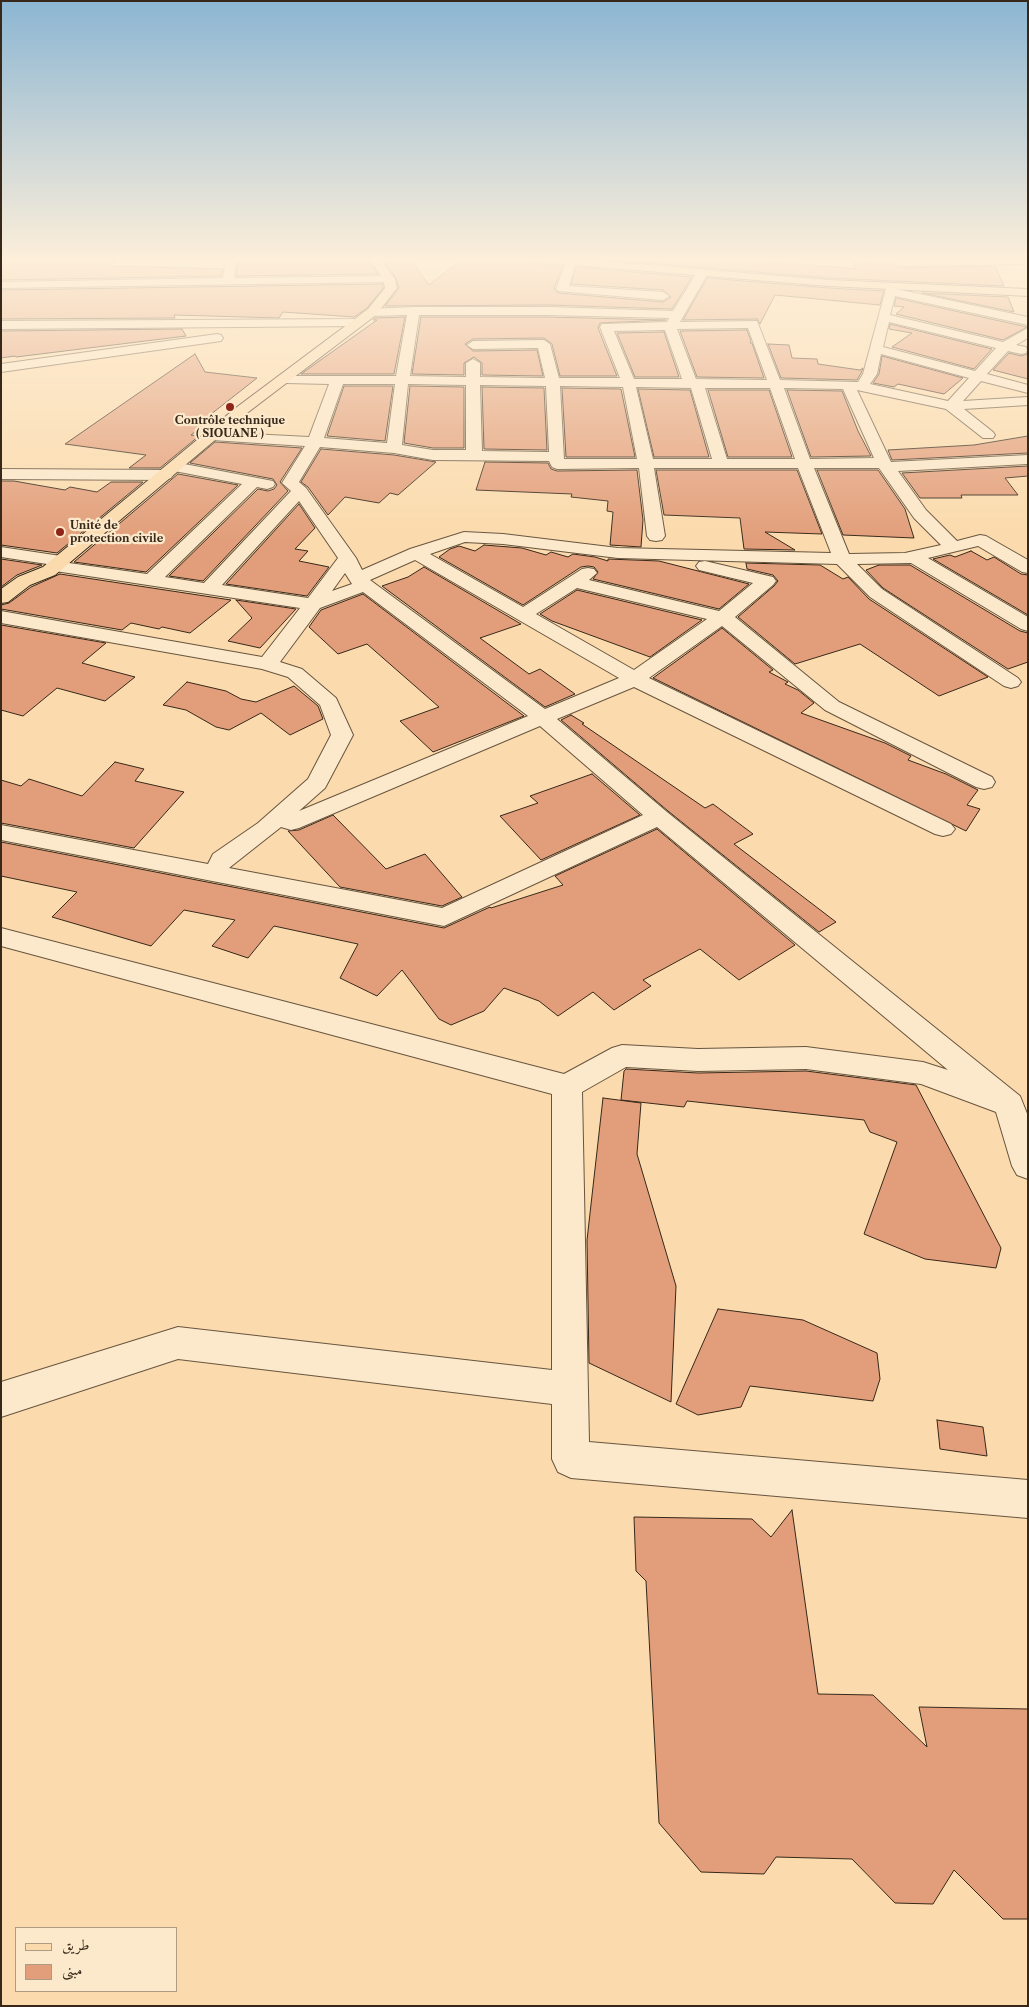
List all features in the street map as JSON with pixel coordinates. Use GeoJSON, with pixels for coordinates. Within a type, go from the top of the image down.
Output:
{"type":"FeatureCollection","features":[{"type":"Feature","properties":{"kind":"main road"},"geometry":{"type":"LineString","coordinates":[[1,616],[35,589],[55,566],[242,410],[319,353]]}},
{"type":"Feature","properties":{"kind":"main road"},"geometry":{"type":"LineString","coordinates":[[1,598],[24,581],[55,566]]}},
{"type":"Feature","properties":{"kind":"street"},"geometry":{"type":"LineString","coordinates":[[1,368],[110,353]]}},
{"type":"Feature","properties":{"kind":"street"},"geometry":{"type":"LineString","coordinates":[[394,448],[407,353]]}},
{"type":"Feature","properties":{"kind":"street"},"geometry":{"type":"LineString","coordinates":[[473,353],[474,455]]}},
{"type":"Feature","properties":{"kind":"street"},"geometry":{"type":"LineString","coordinates":[[546,353],[553,382],[557,464],[804,463],[885,465],[1027,459]]}},
{"type":"Feature","properties":{"kind":"street"},"geometry":{"type":"LineString","coordinates":[[617,353],[629,384],[646,464],[653,544]]}},
{"type":"Feature","properties":{"kind":"street"},"geometry":{"type":"LineString","coordinates":[[680,353],[694,384],[720,463]]}},
{"type":"Feature","properties":{"kind":"street"},"geometry":{"type":"LineString","coordinates":[[764,353],[842,559],[876,593],[1011,682]]}},
{"type":"Feature","properties":{"kind":"street"},"geometry":{"type":"LineString","coordinates":[[855,386],[870,374],[875,353]]}},
{"type":"Feature","properties":{"kind":"street"},"geometry":{"type":"LineString","coordinates":[[890,353],[1028,389]]}},
{"type":"Feature","properties":{"kind":"street"},"geometry":{"type":"LineString","coordinates":[[951,406],[999,353]]}},
{"type":"Feature","properties":{"kind":"street"},"geometry":{"type":"LineString","coordinates":[[286,379],[855,386],[951,406],[1028,401]]}},
{"type":"Feature","properties":{"kind":"street"},"geometry":{"type":"LineString","coordinates":[[337,380],[315,442],[290,483],[300,491],[361,582],[542,717],[659,817],[1009,1104],[1028,1166]]}},
{"type":"Feature","properties":{"kind":"street"},"geometry":{"type":"LineString","coordinates":[[855,386],[885,465],[920,514],[953,547]]}},
{"type":"Feature","properties":{"kind":"street"},"geometry":{"type":"LineString","coordinates":[[967,405],[1019,415]]}},
{"type":"Feature","properties":{"kind":"street"},"geometry":{"type":"LineString","coordinates":[[951,406],[988,436]]}},
{"type":"Feature","properties":{"kind":"street"},"geometry":{"type":"LineString","coordinates":[[212,436],[394,448],[433,455],[556,457]]}},
{"type":"Feature","properties":{"kind":"street"},"geometry":{"type":"LineString","coordinates":[[1,474],[169,471],[254,481],[300,491]]}},
{"type":"Feature","properties":{"kind":"street"},"geometry":{"type":"LineString","coordinates":[[151,580],[254,481]]}},
{"type":"Feature","properties":{"kind":"street"},"geometry":{"type":"LineString","coordinates":[[208,589],[300,491]]}},
{"type":"Feature","properties":{"kind":"street"},"geometry":{"type":"LineString","coordinates":[[1,552],[55,566],[312,604],[361,582],[416,553],[464,537],[503,539],[618,553]]}},
{"type":"Feature","properties":{"kind":"street"},"geometry":{"type":"LineString","coordinates":[[524,614],[618,553],[653,544],[842,559],[908,558],[980,540],[1028,568]]}},
{"type":"Feature","properties":{"kind":"street"},"geometry":{"type":"LineString","coordinates":[[277,818],[291,823],[635,679],[723,617],[767,582],[653,544]]}},
{"type":"Feature","properties":{"kind":"street"},"geometry":{"type":"LineString","coordinates":[[416,553],[635,679],[942,829]]}},
{"type":"Feature","properties":{"kind":"street"},"geometry":{"type":"LineString","coordinates":[[912,556],[1028,625]]}},
{"type":"Feature","properties":{"kind":"street"},"geometry":{"type":"LineString","coordinates":[[265,664],[271,660],[346,558]]}},
{"type":"Feature","properties":{"kind":"street"},"geometry":{"type":"LineString","coordinates":[[574,582],[723,617],[832,706],[871,728],[984,782]]}},
{"type":"Feature","properties":{"kind":"street"},"geometry":{"type":"LineString","coordinates":[[1,616],[265,664],[295,673],[329,702],[342,735],[316,783],[277,818],[222,860],[214,873]]}},
{"type":"Feature","properties":{"kind":"street"},"geometry":{"type":"LineString","coordinates":[[1,832],[444,917],[659,817]]}},
{"type":"Feature","properties":{"kind":"street"},"geometry":{"type":"LineString","coordinates":[[1,937],[567,1086],[622,1056],[698,1060],[806,1058],[923,1073],[1009,1104]]}},
{"type":"Feature","properties":{"kind":"street"},"geometry":{"type":"LineString","coordinates":[[567,1086],[572,1459],[1028,1499]]}},
{"type":"Feature","properties":{"kind":"street"},"geometry":{"type":"LineString","coordinates":[[1,1400],[178,1343],[571,1389]]}},
{"type":"Feature","properties":{"kind":"building"},"geometry":{"type":"Polygon","coordinates":[[[1,353],[51,353],[16,357],[1,358],[1,353]]]}},
{"type":"Feature","properties":{"kind":"building"},"geometry":{"type":"Polygon","coordinates":[[[331,353],[398,353],[394,374],[301,374],[331,353]]]}},
{"type":"Feature","properties":{"kind":"building"},"geometry":{"type":"Polygon","coordinates":[[[415,353],[538,353],[543,376],[482,375],[482,363],[474,357],[464,363],[464,375],[412,374],[415,353]]]}},
{"type":"Feature","properties":{"kind":"building"},"geometry":{"type":"Polygon","coordinates":[[[554,353],[608,353],[617,376],[560,376],[554,353]]]}},
{"type":"Feature","properties":{"kind":"building"},"geometry":{"type":"Polygon","coordinates":[[[625,353],[671,353],[679,377],[635,377],[625,353]]]}},
{"type":"Feature","properties":{"kind":"building"},"geometry":{"type":"Polygon","coordinates":[[[688,353],[755,353],[764,378],[697,377],[688,353]]]}},
{"type":"Feature","properties":{"kind":"building"},"geometry":{"type":"Polygon","coordinates":[[[771,353],[791,353],[792,358],[817,359],[818,364],[860,370],[863,368],[857,380],[781,378],[771,353]]]}},
{"type":"Feature","properties":{"kind":"building"},"geometry":{"type":"Polygon","coordinates":[[[913,353],[989,353],[974,369],[913,353]]]}},
{"type":"Feature","properties":{"kind":"building"},"geometry":{"type":"Polygon","coordinates":[[[1009,353],[1021,356],[1028,354],[1028,379],[993,370],[1009,353]]]}},
{"type":"Feature","properties":{"kind":"building"},"geometry":{"type":"Polygon","coordinates":[[[195,354],[205,372],[257,378],[196,426],[201,427],[191,435],[199,436],[160,468],[129,468],[146,455],[65,444],[195,354]]]}},
{"type":"Feature","properties":{"kind":"building"},"geometry":{"type":"Polygon","coordinates":[[[882,356],[963,378],[944,394],[898,384],[894,387],[873,383],[879,374],[882,356]]]}},
{"type":"Feature","properties":{"kind":"building"},"geometry":{"type":"Polygon","coordinates":[[[344,386],[393,386],[385,441],[327,436],[344,386]]]}},
{"type":"Feature","properties":{"kind":"building"},"geometry":{"type":"Polygon","coordinates":[[[410,386],[464,387],[464,448],[433,448],[404,443],[410,386]]]}},
{"type":"Feature","properties":{"kind":"building"},"geometry":{"type":"Polygon","coordinates":[[[482,387],[544,388],[547,450],[484,449],[482,387]]]}},
{"type":"Feature","properties":{"kind":"building"},"geometry":{"type":"Polygon","coordinates":[[[562,388],[621,389],[635,457],[566,457],[562,388]]]}},
{"type":"Feature","properties":{"kind":"building"},"geometry":{"type":"Polygon","coordinates":[[[638,389],[690,390],[709,457],[654,457],[638,389]]]}},
{"type":"Feature","properties":{"kind":"building"},"geometry":{"type":"Polygon","coordinates":[[[708,390],[769,390],[792,457],[728,457],[708,390]]]}},
{"type":"Feature","properties":{"kind":"building"},"geometry":{"type":"Polygon","coordinates":[[[787,390],[842,391],[858,431],[871,456],[811,457],[787,390]]]}},
{"type":"Feature","properties":{"kind":"building"},"geometry":{"type":"Polygon","coordinates":[[[1028,436],[1028,453],[892,460],[888,450],[974,445],[1028,436]]]}},
{"type":"Feature","properties":{"kind":"building"},"geometry":{"type":"Polygon","coordinates":[[[215,442],[302,448],[280,482],[288,491],[203,581],[169,576],[258,489],[268,491],[274,489],[277,485],[273,479],[190,463],[215,442]]]}},
{"type":"Feature","properties":{"kind":"building"},"geometry":{"type":"Polygon","coordinates":[[[321,449],[394,455],[436,462],[398,495],[390,493],[379,503],[345,497],[328,515],[308,487],[301,482],[321,449]]]}},
{"type":"Feature","properties":{"kind":"building"},"geometry":{"type":"Polygon","coordinates":[[[485,462],[548,463],[551,469],[557,471],[637,470],[643,520],[641,547],[610,545],[613,512],[607,511],[608,501],[571,497],[572,494],[476,490],[485,462]]]}},
{"type":"Feature","properties":{"kind":"building"},"geometry":{"type":"Polygon","coordinates":[[[1028,466],[1028,476],[1005,478],[1018,495],[961,495],[962,498],[920,498],[902,473],[1028,466]]]}},
{"type":"Feature","properties":{"kind":"building"},"geometry":{"type":"Polygon","coordinates":[[[656,470],[797,470],[822,534],[765,532],[795,550],[744,549],[740,518],[664,515],[656,470]]]}},
{"type":"Feature","properties":{"kind":"building"},"geometry":{"type":"Polygon","coordinates":[[[817,470],[878,470],[905,509],[914,538],[843,535],[817,470]]]}},
{"type":"Feature","properties":{"kind":"building"},"geometry":{"type":"Polygon","coordinates":[[[178,474],[238,485],[146,572],[74,562],[178,474]]]}},
{"type":"Feature","properties":{"kind":"building"},"geometry":{"type":"Polygon","coordinates":[[[1,481],[14,481],[65,490],[70,487],[97,492],[111,482],[143,482],[57,553],[1,545],[1,481]]]}},
{"type":"Feature","properties":{"kind":"building"},"geometry":{"type":"Polygon","coordinates":[[[299,504],[315,528],[295,549],[308,551],[299,561],[329,567],[307,596],[226,584],[299,504]]]}},
{"type":"Feature","properties":{"kind":"building"},"geometry":{"type":"Polygon","coordinates":[[[484,545],[522,548],[546,555],[551,552],[568,557],[573,554],[608,561],[608,559],[659,561],[749,584],[719,609],[593,579],[598,572],[594,567],[588,566],[581,567],[523,605],[439,557],[450,549],[459,546],[475,551],[484,545]]]}},
{"type":"Feature","properties":{"kind":"building"},"geometry":{"type":"Polygon","coordinates":[[[971,551],[987,560],[994,557],[1021,574],[1028,575],[1028,615],[933,559],[950,555],[955,557],[971,551]]]}},
{"type":"Feature","properties":{"kind":"building"},"geometry":{"type":"Polygon","coordinates":[[[1,559],[42,565],[17,575],[1,587],[1,559]]]}},
{"type":"Feature","properties":{"kind":"building"},"geometry":{"type":"Polygon","coordinates":[[[746,563],[820,565],[843,579],[848,577],[869,599],[988,677],[939,696],[860,644],[795,664],[738,617],[778,581],[773,575],[747,569],[746,563]]]}},
{"type":"Feature","properties":{"kind":"building"},"geometry":{"type":"Polygon","coordinates":[[[879,565],[910,565],[1020,631],[1028,633],[1028,662],[1008,669],[883,588],[866,570],[879,565]]]}},
{"type":"Feature","properties":{"kind":"building"},"geometry":{"type":"Polygon","coordinates":[[[424,567],[521,624],[480,638],[529,674],[540,669],[575,694],[545,707],[382,586],[408,577],[424,567]]]}},
{"type":"Feature","properties":{"kind":"building"},"geometry":{"type":"Polygon","coordinates":[[[60,574],[231,600],[190,633],[131,623],[122,630],[1,609],[1,605],[9,603],[31,587],[60,574]]]}},
{"type":"Feature","properties":{"kind":"building"},"geometry":{"type":"Polygon","coordinates":[[[577,590],[702,620],[650,657],[552,621],[540,614],[577,590]]]}},
{"type":"Feature","properties":{"kind":"building"},"geometry":{"type":"Polygon","coordinates":[[[363,594],[524,716],[433,752],[400,721],[439,707],[367,644],[338,654],[309,627],[321,610],[363,594]]]}},
{"type":"Feature","properties":{"kind":"building"},"geometry":{"type":"Polygon","coordinates":[[[236,600],[296,609],[260,648],[228,641],[252,618],[236,600]]]}},
{"type":"Feature","properties":{"kind":"building"},"geometry":{"type":"Polygon","coordinates":[[[1,625],[106,643],[82,663],[135,677],[105,701],[57,688],[23,716],[1,710],[1,625]]]}},
{"type":"Feature","properties":{"kind":"building"},"geometry":{"type":"Polygon","coordinates":[[[722,628],[773,670],[769,672],[788,682],[785,684],[798,690],[814,703],[801,713],[885,743],[911,756],[908,760],[946,774],[978,790],[967,805],[980,809],[966,831],[653,678],[722,628]]]}},
{"type":"Feature","properties":{"kind":"building"},"geometry":{"type":"Polygon","coordinates":[[[187,682],[226,691],[241,699],[256,702],[294,686],[318,706],[323,719],[290,735],[261,713],[229,730],[216,727],[186,710],[163,705],[187,682]]]}},
{"type":"Feature","properties":{"kind":"building"},"geometry":{"type":"Polygon","coordinates":[[[571,715],[705,808],[713,804],[753,834],[734,844],[836,922],[819,932],[668,811],[561,720],[571,715]]]}},
{"type":"Feature","properties":{"kind":"building"},"geometry":{"type":"Polygon","coordinates":[[[115,762],[144,769],[135,781],[184,792],[134,848],[1,823],[1,780],[21,786],[29,779],[82,796],[115,762]]]}},
{"type":"Feature","properties":{"kind":"building"},"geometry":{"type":"Polygon","coordinates":[[[592,774],[640,815],[541,860],[500,816],[538,803],[530,796],[592,774]]]}},
{"type":"Feature","properties":{"kind":"building"},"geometry":{"type":"Polygon","coordinates":[[[333,815],[386,869],[425,854],[462,897],[442,906],[340,887],[288,831],[299,830],[333,815]]]}},
{"type":"Feature","properties":{"kind":"building"},"geometry":{"type":"Polygon","coordinates":[[[657,829],[795,945],[739,980],[700,949],[643,980],[651,986],[614,1010],[593,992],[558,1016],[539,1001],[504,988],[484,1011],[451,1025],[439,1019],[402,970],[377,996],[340,978],[358,944],[274,926],[248,958],[212,946],[235,920],[184,910],[151,946],[52,917],[77,892],[1,876],[1,842],[444,928],[490,907],[563,885],[555,876],[657,829]]]}},
{"type":"Feature","properties":{"kind":"building"},"geometry":{"type":"Polygon","coordinates":[[[626,1069],[698,1073],[806,1071],[916,1085],[1001,1248],[996,1268],[925,1259],[864,1234],[897,1142],[870,1132],[864,1120],[687,1101],[684,1107],[621,1100],[624,1071],[626,1069]]]}},
{"type":"Feature","properties":{"kind":"building"},"geometry":{"type":"Polygon","coordinates":[[[603,1098],[641,1103],[637,1154],[676,1286],[671,1402],[589,1363],[587,1240],[603,1098]]]}},
{"type":"Feature","properties":{"kind":"building"},"geometry":{"type":"Polygon","coordinates":[[[718,1309],[803,1320],[877,1353],[880,1379],[873,1401],[750,1386],[741,1407],[698,1415],[676,1404],[718,1309]]]}},
{"type":"Feature","properties":{"kind":"building"},"geometry":{"type":"Polygon","coordinates":[[[937,1420],[983,1427],[987,1456],[940,1449],[937,1420]]]}},
{"type":"Feature","properties":{"kind":"building"},"geometry":{"type":"Polygon","coordinates":[[[792,1510],[818,1694],[873,1695],[927,1747],[919,1707],[1028,1709],[1028,1919],[1003,1919],[954,1870],[933,1904],[895,1903],[852,1859],[776,1857],[764,1874],[701,1872],[659,1823],[646,1581],[636,1571],[634,1517],[752,1519],[771,1537],[792,1510]]]}},
{"type":"Feature","properties":{"kind":"place","name":"Contrôle technique ( SIOUANE )"},"geometry":{"type":"Point","coordinates":[230,407]}},
{"type":"Feature","properties":{"kind":"place","name":"Unité de protection civile"},"geometry":{"type":"Point","coordinates":[60,532]}}]}
